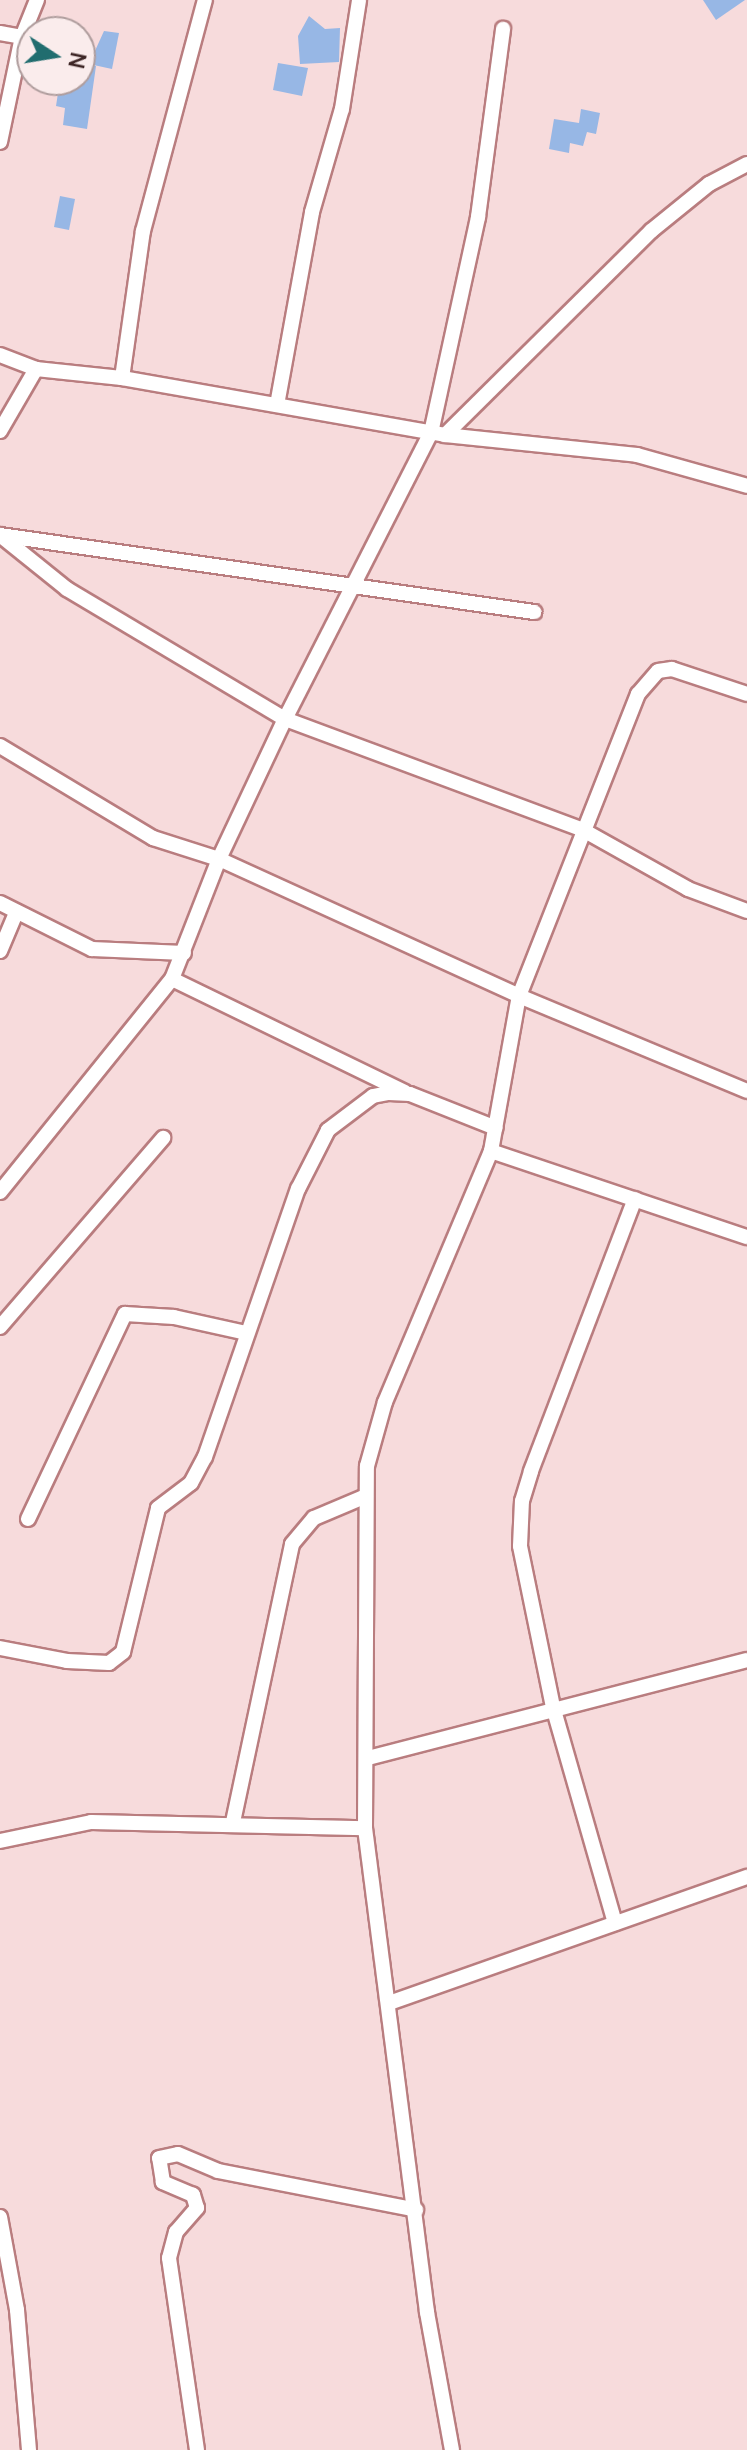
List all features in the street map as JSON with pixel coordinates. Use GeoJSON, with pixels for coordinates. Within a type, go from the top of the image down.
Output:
{"type":"FeatureCollection","features":[{"type":"Feature","properties":{"kind":"street"},"geometry":{"type":"LineString","coordinates":[[122,378],[143,231],[205,0]]}},
{"type":"Feature","properties":{"kind":"street"},"geometry":{"type":"LineString","coordinates":[[277,405],[312,212],[342,109],[359,0]]}},
{"type":"Feature","properties":{"kind":"street"},"geometry":{"type":"LineString","coordinates":[[438,434],[478,217],[503,29]]}},
{"type":"Feature","properties":{"kind":"street"},"geometry":{"type":"LineString","coordinates":[[0,142],[16,66]]}},
{"type":"Feature","properties":{"kind":"street"},"geometry":{"type":"LineString","coordinates":[[0,1192],[172,979],[219,859],[285,719],[351,585],[438,434],[651,231],[709,184],[747,164]]}},
{"type":"Feature","properties":{"kind":"street"},"geometry":{"type":"LineString","coordinates":[[0,355],[36,369],[122,378],[438,434],[637,455],[747,486]]}},
{"type":"Feature","properties":{"kind":"street"},"geometry":{"type":"LineString","coordinates":[[0,431],[36,369]]}},
{"type":"Feature","properties":{"kind":"street"},"geometry":{"type":"LineString","coordinates":[[534,612],[0,535],[67,589],[285,719],[583,830],[688,889],[747,911]]}},
{"type":"Feature","properties":{"kind":"street"},"geometry":{"type":"LineString","coordinates":[[452,2450],[416,2210],[365,1828],[368,1758],[366,1496],[372,1439],[491,1151],[519,996],[583,830],[648,680],[672,669],[747,694]]}},
{"type":"Feature","properties":{"kind":"street"},"geometry":{"type":"LineString","coordinates":[[0,746],[153,838],[219,859],[519,996],[747,1091]]}},
{"type":"Feature","properties":{"kind":"street"},"geometry":{"type":"LineString","coordinates":[[0,903],[92,949],[184,953]]}},
{"type":"Feature","properties":{"kind":"street"},"geometry":{"type":"LineString","coordinates":[[0,951],[16,913]]}},
{"type":"Feature","properties":{"kind":"street"},"geometry":{"type":"LineString","coordinates":[[172,979],[410,1094],[496,1128]]}},
{"type":"Feature","properties":{"kind":"street"},"geometry":{"type":"LineString","coordinates":[[0,1648],[67,1661],[109,1663],[123,1652],[158,1508],[191,1483],[205,1457],[298,1189],[328,1130],[373,1096],[410,1094]]}},
{"type":"Feature","properties":{"kind":"street"},"geometry":{"type":"LineString","coordinates":[[0,1327],[163,1138]]}},
{"type":"Feature","properties":{"kind":"street"},"geometry":{"type":"LineString","coordinates":[[491,1151],[747,1237]]}},
{"type":"Feature","properties":{"kind":"street"},"geometry":{"type":"LineString","coordinates":[[615,1923],[553,1707],[520,1546],[522,1501],[635,1199]]}},
{"type":"Feature","properties":{"kind":"street"},"geometry":{"type":"LineString","coordinates":[[28,1519],[125,1314],[174,1317],[246,1333]]}},
{"type":"Feature","properties":{"kind":"street"},"geometry":{"type":"LineString","coordinates":[[233,1822],[292,1544],[314,1518],[366,1496]]}},
{"type":"Feature","properties":{"kind":"street"},"geometry":{"type":"LineString","coordinates":[[368,1758],[553,1707],[747,1660]]}},
{"type":"Feature","properties":{"kind":"street"},"geometry":{"type":"LineString","coordinates":[[0,1841],[91,1822],[233,1822],[365,1828]]}},
{"type":"Feature","properties":{"kind":"street"},"geometry":{"type":"LineString","coordinates":[[389,2003],[747,1877]]}},
{"type":"Feature","properties":{"kind":"street"},"geometry":{"type":"LineString","coordinates":[[197,2450],[169,2258],[176,2232],[197,2208],[193,2195],[163,2182],[159,2158],[178,2154],[218,2171],[416,2210]]}},
{"type":"Feature","properties":{"kind":"street"},"geometry":{"type":"LineString","coordinates":[[0,2217],[17,2310],[29,2450]]}},
{"type":"Feature","properties":{"kind":"building"},"geometry":{"type":"Polygon","coordinates":[[[703,0],[745,0],[716,20],[703,0]]]}},
{"type":"Feature","properties":{"kind":"building"},"geometry":{"type":"Polygon","coordinates":[[[309,16],[325,29],[340,28],[339,62],[300,64],[298,36],[309,16]]]}},
{"type":"Feature","properties":{"kind":"building"},"geometry":{"type":"Polygon","coordinates":[[[104,31],[119,33],[112,69],[96,66],[96,49],[104,31]]]}},
{"type":"Feature","properties":{"kind":"building"},"geometry":{"type":"Polygon","coordinates":[[[278,63],[308,68],[302,96],[273,90],[278,63]]]}},
{"type":"Feature","properties":{"kind":"building"},"geometry":{"type":"Polygon","coordinates":[[[58,96],[92,96],[87,129],[63,125],[65,108],[56,106],[58,96]]]}},
{"type":"Feature","properties":{"kind":"building"},"geometry":{"type":"Polygon","coordinates":[[[581,109],[600,113],[596,134],[587,132],[583,146],[570,143],[569,153],[549,149],[554,119],[579,123],[581,109]]]}},
{"type":"Feature","properties":{"kind":"building"},"geometry":{"type":"Polygon","coordinates":[[[60,196],[75,199],[69,230],[54,227],[60,196]]]}}]}
